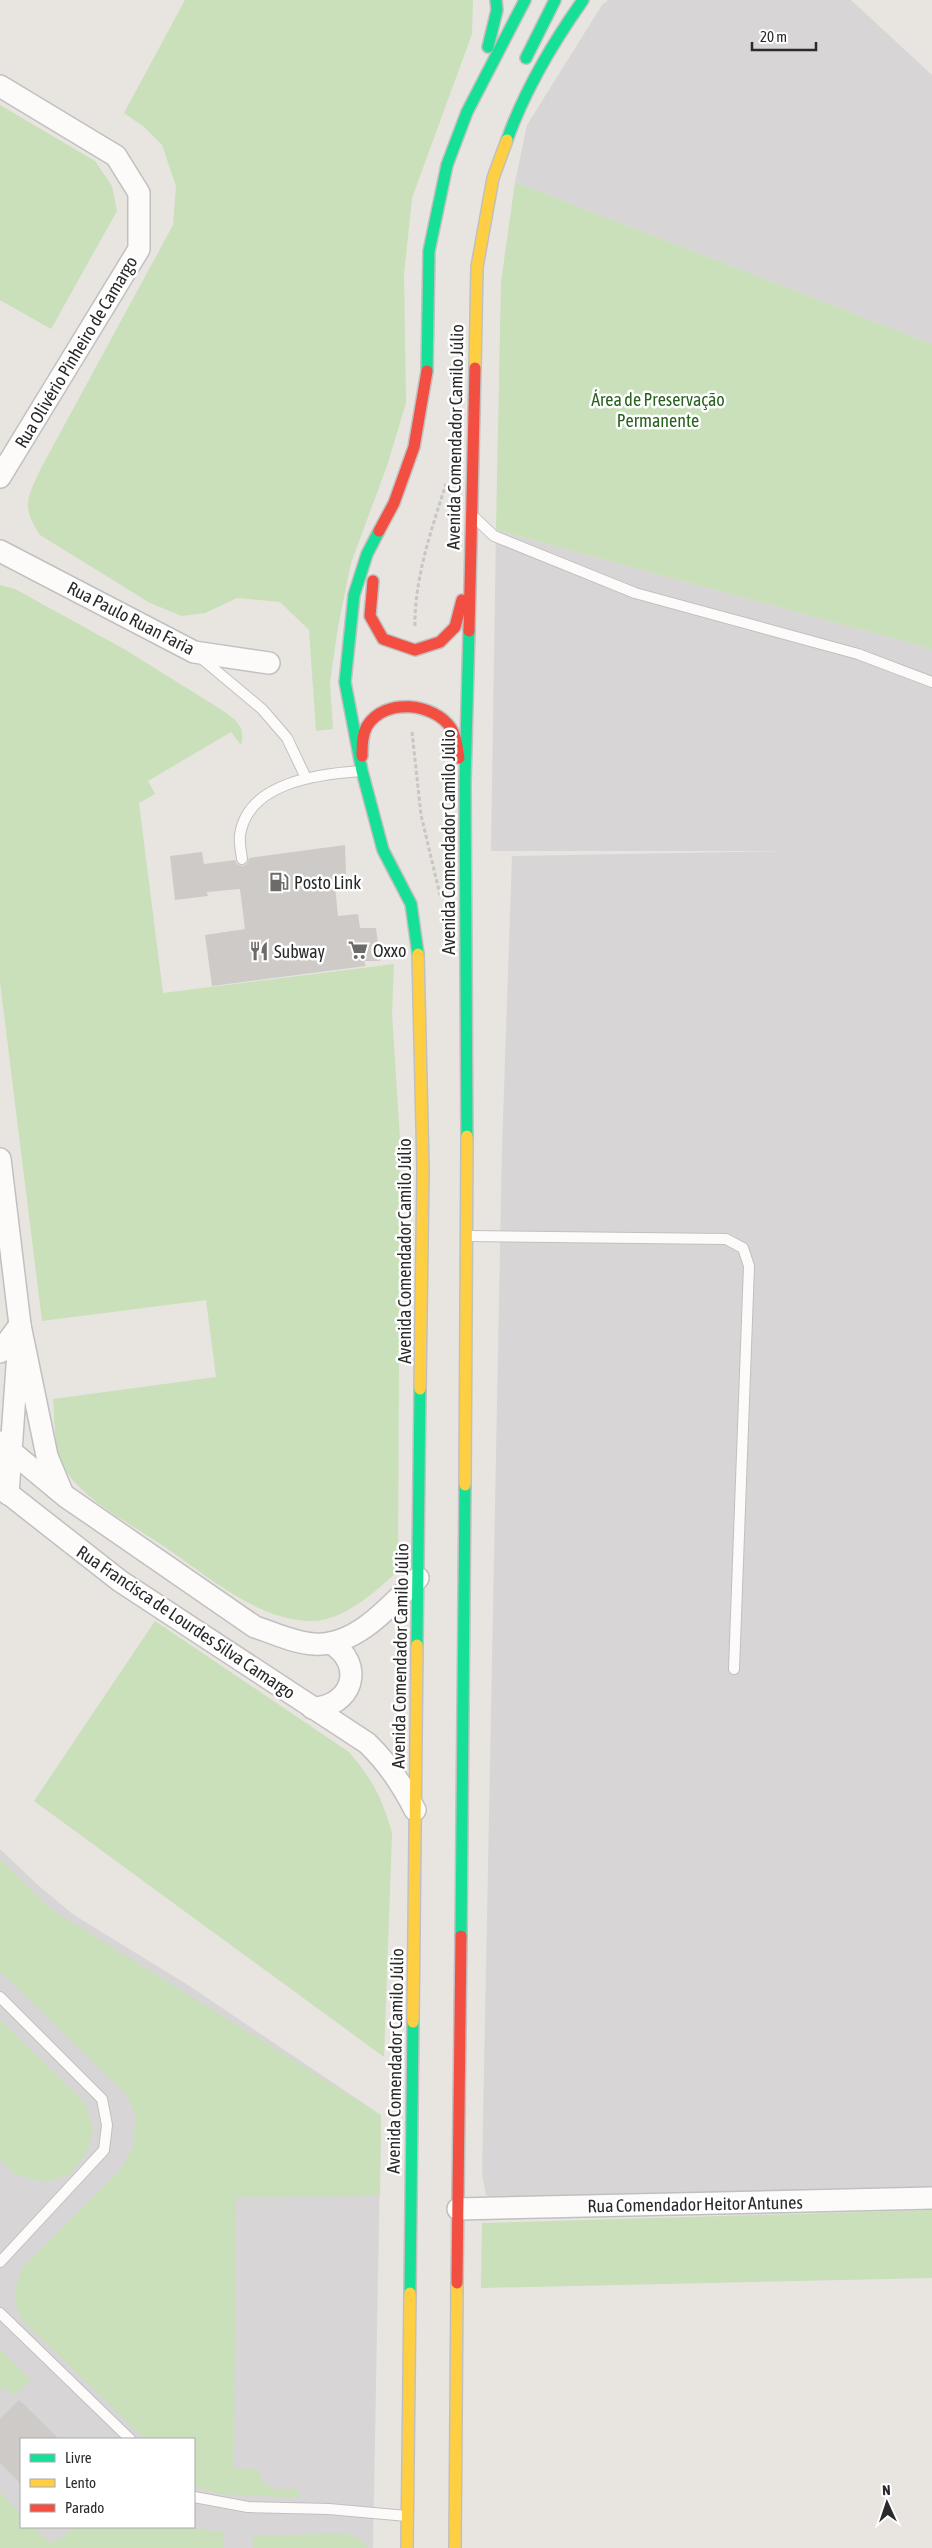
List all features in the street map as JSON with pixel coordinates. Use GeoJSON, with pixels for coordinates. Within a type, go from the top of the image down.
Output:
{"type":"FeatureCollection","features":[{"type":"Feature","properties":{"kind":"main road"},"geometry":{"type":"LineString","coordinates":[[467,112],[494,31],[497,10],[496,0]]}},
{"type":"Feature","properties":{"kind":"main road","name":"Avenida Comendador Camilo Júlio"},"geometry":{"type":"LineString","coordinates":[[407,2548],[423,1169],[419,963],[411,904],[383,850],[362,771],[345,682],[354,595],[367,554],[394,502],[414,448],[427,376],[429,252],[447,165],[467,112],[525,0]]}},
{"type":"Feature","properties":{"kind":"main road"},"geometry":{"type":"LineString","coordinates":[[519,71],[555,0]]}},
{"type":"Feature","properties":{"kind":"main road","name":"Avenida Comendador Camilo Júlio"},"geometry":{"type":"LineString","coordinates":[[455,2548],[467,1236],[464,783],[469,513],[477,267],[493,178],[520,104],[554,41],[583,0]]}},
{"type":"Feature","properties":{"kind":"main road"},"geometry":{"type":"LineString","coordinates":[[486,210],[497,132]]}},
{"type":"Feature","properties":{"kind":"main road"},"geometry":{"type":"LineString","coordinates":[[382,553],[390,527],[394,502]]}},
{"type":"Feature","properties":{"kind":"main road"},"geometry":{"type":"LineString","coordinates":[[376,570],[370,616],[383,639],[415,650],[440,642],[455,626],[469,568]]}},
{"type":"Feature","properties":{"kind":"main road"},"geometry":{"type":"LineString","coordinates":[[362,771],[362,738],[372,720],[385,711],[412,706],[438,714],[452,728],[464,783]]}},
{"type":"Feature","properties":{"kind":"street","name":"Rua Olivério Pinheiro de Camargo"},"geometry":{"type":"LineString","coordinates":[[0,86],[116,156],[139,193],[141,217],[139,249],[0,477]]}},
{"type":"Feature","properties":{"kind":"street","name":"Rua Paulo Ruan Faria"},"geometry":{"type":"LineString","coordinates":[[0,551],[194,652],[269,662]]}},
{"type":"Feature","properties":{"kind":"street"},"geometry":{"type":"LineString","coordinates":[[0,1159],[20,1325],[47,1456],[65,1496]]}},
{"type":"Feature","properties":{"kind":"street"},"geometry":{"type":"LineString","coordinates":[[0,1352],[20,1325]]}},
{"type":"Feature","properties":{"kind":"street"},"geometry":{"type":"LineString","coordinates":[[20,1325],[6,1447],[7,1493],[22,1500],[31,1497],[44,1464],[44,1443]]}},
{"type":"Feature","properties":{"kind":"street","name":"Rua Francisca de Lourdes Silva Camargo"},"geometry":{"type":"LineString","coordinates":[[6,1447],[65,1496],[255,1627],[314,1644],[331,1643],[349,1636],[367,1625],[418,1578]]}},
{"type":"Feature","properties":{"kind":"street","name":"Rua Francisca de Lourdes Silva Camargo"},"geometry":{"type":"LineString","coordinates":[[7,1493],[120,1581],[312,1708],[367,1742],[382,1757],[399,1780],[415,1810]]}},
{"type":"Feature","properties":{"kind":"street","name":"Rua Francisca de Lourdes Silva Camargo"},"geometry":{"type":"LineString","coordinates":[[312,1708],[326,1708],[344,1695],[350,1685],[352,1672],[347,1656],[331,1643]]}},
{"type":"Feature","properties":{"kind":"street","name":"Rua Comendador Heitor Antunes"},"geometry":{"type":"LineString","coordinates":[[458,2209],[932,2198]]}},
{"type":"Feature","properties":{"kind":"lane"},"geometry":{"type":"LineString","coordinates":[[469,513],[494,536],[635,593],[858,654],[932,682]]}},
{"type":"Feature","properties":{"kind":"lane"},"geometry":{"type":"LineString","coordinates":[[194,652],[262,708],[287,738],[306,778]]}},
{"type":"Feature","properties":{"kind":"lane"},"geometry":{"type":"LineString","coordinates":[[242,858],[240,836],[246,818],[260,800],[280,786],[306,778],[362,771]]}},
{"type":"Feature","properties":{"kind":"lane"},"geometry":{"type":"LineString","coordinates":[[467,1236],[726,1239],[743,1248],[748,1266],[734,1669]]}},
{"type":"Feature","properties":{"kind":"lane"},"geometry":{"type":"LineString","coordinates":[[0,1997],[102,2099],[107,2125],[104,2150],[0,2262]]}},
{"type":"Feature","properties":{"kind":"lane"},"geometry":{"type":"LineString","coordinates":[[0,2313],[129,2438]]}},
{"type":"Feature","properties":{"kind":"lane"},"geometry":{"type":"LineString","coordinates":[[195,2497],[248,2507],[329,2509],[407,2516]]}},
{"type":"Feature","properties":{"kind":"shaded area"},"geometry":{"type":"Polygon","coordinates":[[[608,0],[851,0],[932,75],[932,344],[515,182],[527,125],[602,5],[608,0]]]}},
{"type":"Feature","properties":{"kind":"shaded area"},"geometry":{"type":"Polygon","coordinates":[[[496,530],[932,649],[932,2189],[503,2202],[486,2195],[482,2174],[502,1147],[512,856],[788,851],[491,851],[496,530]]]}},
{"type":"Feature","properties":{"kind":"shaded area"},"geometry":{"type":"Polygon","coordinates":[[[0,1849],[39,1886],[74,1915],[188,1985],[381,2115],[373,2548],[0,2548],[0,1849]]]}},
{"type":"Feature","properties":{"kind":"green space"},"geometry":{"type":"Polygon","coordinates":[[[185,0],[473,0],[472,34],[412,198],[404,275],[406,403],[387,466],[351,563],[338,627],[330,682],[333,729],[316,731],[309,630],[280,602],[237,598],[205,613],[182,616],[150,603],[40,535],[30,517],[28,509],[29,496],[40,470],[173,225],[176,186],[162,145],[144,127],[124,113],[185,0]]]}},
{"type":"Feature","properties":{"kind":"green space"},"geometry":{"type":"Polygon","coordinates":[[[0,105],[95,161],[112,186],[117,211],[51,329],[0,300],[0,105]]]}},
{"type":"Feature","properties":{"kind":"green space","name":"Área de Preservação Permanente"},"geometry":{"type":"Polygon","coordinates":[[[515,182],[932,344],[932,649],[496,530],[501,282],[515,182]]]}},
{"type":"Feature","properties":{"kind":"green space"},"geometry":{"type":"Polygon","coordinates":[[[0,585],[15,589],[124,649],[222,710],[239,724],[241,729],[241,745],[231,732],[148,781],[155,794],[139,803],[163,993],[394,964],[392,1014],[400,1138],[398,1571],[359,1603],[336,1616],[324,1620],[305,1621],[279,1616],[248,1603],[235,1595],[97,1502],[75,1482],[62,1464],[59,1455],[55,1437],[53,1399],[216,1377],[206,1300],[42,1321],[0,982],[0,585]]]}},
{"type":"Feature","properties":{"kind":"green space"},"geometry":{"type":"Polygon","coordinates":[[[155,1621],[349,1752],[376,1790],[392,1833],[384,2057],[34,1801],[155,1621]]]}},
{"type":"Feature","properties":{"kind":"green space"},"geometry":{"type":"Polygon","coordinates":[[[0,1859],[52,1910],[381,2115],[380,2196],[236,2197],[234,2468],[257,2469],[264,2483],[268,2486],[278,2489],[299,2489],[300,2498],[221,2494],[195,2486],[195,2438],[144,2438],[23,2321],[15,2300],[15,2289],[23,2267],[121,2169],[134,2145],[135,2115],[127,2095],[0,1971],[0,1859]]]}},
{"type":"Feature","properties":{"kind":"green space"},"geometry":{"type":"Polygon","coordinates":[[[0,2019],[86,2104],[93,2130],[86,2154],[69,2175],[45,2182],[16,2175],[0,2160],[0,2019]]]}},
{"type":"Feature","properties":{"kind":"green space"},"geometry":{"type":"Polygon","coordinates":[[[932,2210],[932,2278],[481,2288],[482,2223],[932,2210]]]}},
{"type":"Feature","properties":{"kind":"green space"},"geometry":{"type":"Polygon","coordinates":[[[0,2349],[31,2380],[12,2396],[5,2386],[0,2391],[0,2349]]]}},
{"type":"Feature","properties":{"kind":"green space"},"geometry":{"type":"Polygon","coordinates":[[[0,2492],[20,2513],[20,2528],[35,2528],[50,2543],[60,2539],[72,2528],[194,2528],[224,2532],[223,2548],[0,2548],[0,2492]]]}},
{"type":"Feature","properties":{"kind":"green space"},"geometry":{"type":"Polygon","coordinates":[[[344,2533],[361,2539],[367,2548],[253,2548],[253,2536],[344,2533]]]}},
{"type":"Feature","properties":{"kind":"building"},"geometry":{"type":"Polygon","coordinates":[[[345,845],[346,874],[334,875],[338,916],[358,914],[360,928],[376,928],[380,961],[364,961],[366,966],[212,986],[205,935],[245,929],[240,889],[207,892],[208,896],[175,900],[170,856],[202,852],[204,864],[235,860],[237,864],[242,866],[247,864],[249,858],[345,845]]]}},
{"type":"Feature","properties":{"kind":"building"},"geometry":{"type":"Polygon","coordinates":[[[19,2400],[58,2438],[20,2438],[20,2483],[0,2463],[0,2419],[19,2400]]]}},
{"type":"Feature","properties":{"kind":"traffic: fast"},"geometry":{"type":"LineString","coordinates":[[488,47],[497,10],[496,0]]}},
{"type":"Feature","properties":{"kind":"traffic: fast"},"geometry":{"type":"LineString","coordinates":[[427,371],[429,251],[447,165],[467,112],[525,0]]}},
{"type":"Feature","properties":{"kind":"traffic: fast"},"geometry":{"type":"LineString","coordinates":[[526,58],[555,0]]}},
{"type":"Feature","properties":{"kind":"traffic: fast"},"geometry":{"type":"LineString","coordinates":[[507,140],[522,103],[540,67],[583,0]]}},
{"type":"Feature","properties":{"kind":"traffic: fast"},"geometry":{"type":"LineString","coordinates":[[379,531],[367,554],[354,595],[345,682],[362,771],[383,850],[411,904],[418,954]]}},
{"type":"Feature","properties":{"kind":"traffic: fast"},"geometry":{"type":"LineString","coordinates":[[467,1136],[465,783],[469,631]]}},
{"type":"Feature","properties":{"kind":"traffic: fast"},"geometry":{"type":"LineString","coordinates":[[417,1645],[420,1389]]}},
{"type":"Feature","properties":{"kind":"traffic: fast"},"geometry":{"type":"LineString","coordinates":[[461,1936],[465,1485]]}},
{"type":"Feature","properties":{"kind":"traffic: fast"},"geometry":{"type":"LineString","coordinates":[[410,2293],[413,2022]]}},
{"type":"Feature","properties":{"kind":"traffic: slow"},"geometry":{"type":"LineString","coordinates":[[475,368],[477,267],[493,178],[507,140]]}},
{"type":"Feature","properties":{"kind":"traffic: slow"},"geometry":{"type":"LineString","coordinates":[[418,954],[423,1169],[420,1389]]}},
{"type":"Feature","properties":{"kind":"traffic: slow"},"geometry":{"type":"LineString","coordinates":[[465,1485],[467,1136]]}},
{"type":"Feature","properties":{"kind":"traffic: slow"},"geometry":{"type":"LineString","coordinates":[[413,2022],[417,1645]]}},
{"type":"Feature","properties":{"kind":"traffic: slow"},"geometry":{"type":"LineString","coordinates":[[455,2548],[457,2283]]}},
{"type":"Feature","properties":{"kind":"traffic: slow"},"geometry":{"type":"LineString","coordinates":[[407,2548],[410,2293]]}},
{"type":"Feature","properties":{"kind":"traffic: jam"},"geometry":{"type":"LineString","coordinates":[[469,631],[475,368]]}},
{"type":"Feature","properties":{"kind":"traffic: jam"},"geometry":{"type":"LineString","coordinates":[[379,531],[394,503],[414,447],[427,371]]}},
{"type":"Feature","properties":{"kind":"traffic: jam"},"geometry":{"type":"LineString","coordinates":[[373,581],[370,616],[383,639],[415,650],[440,642],[455,627],[462,600]]}},
{"type":"Feature","properties":{"kind":"traffic: jam"},"geometry":{"type":"LineString","coordinates":[[362,756],[364,733],[375,717],[397,707],[409,707],[433,713],[451,728],[455,735],[459,758]]}},
{"type":"Feature","properties":{"kind":"traffic: jam"},"geometry":{"type":"LineString","coordinates":[[457,2283],[461,1936]]}},
{"type":"Feature","properties":{"kind":"place","name":"Posto Link"},"geometry":{"type":"Point","coordinates":[279,882]}},
{"type":"Feature","properties":{"kind":"place","name":"Oxxo"},"geometry":{"type":"Point","coordinates":[358,950]}},
{"type":"Feature","properties":{"kind":"place","name":"Subway"},"geometry":{"type":"Point","coordinates":[259,951]}}]}
